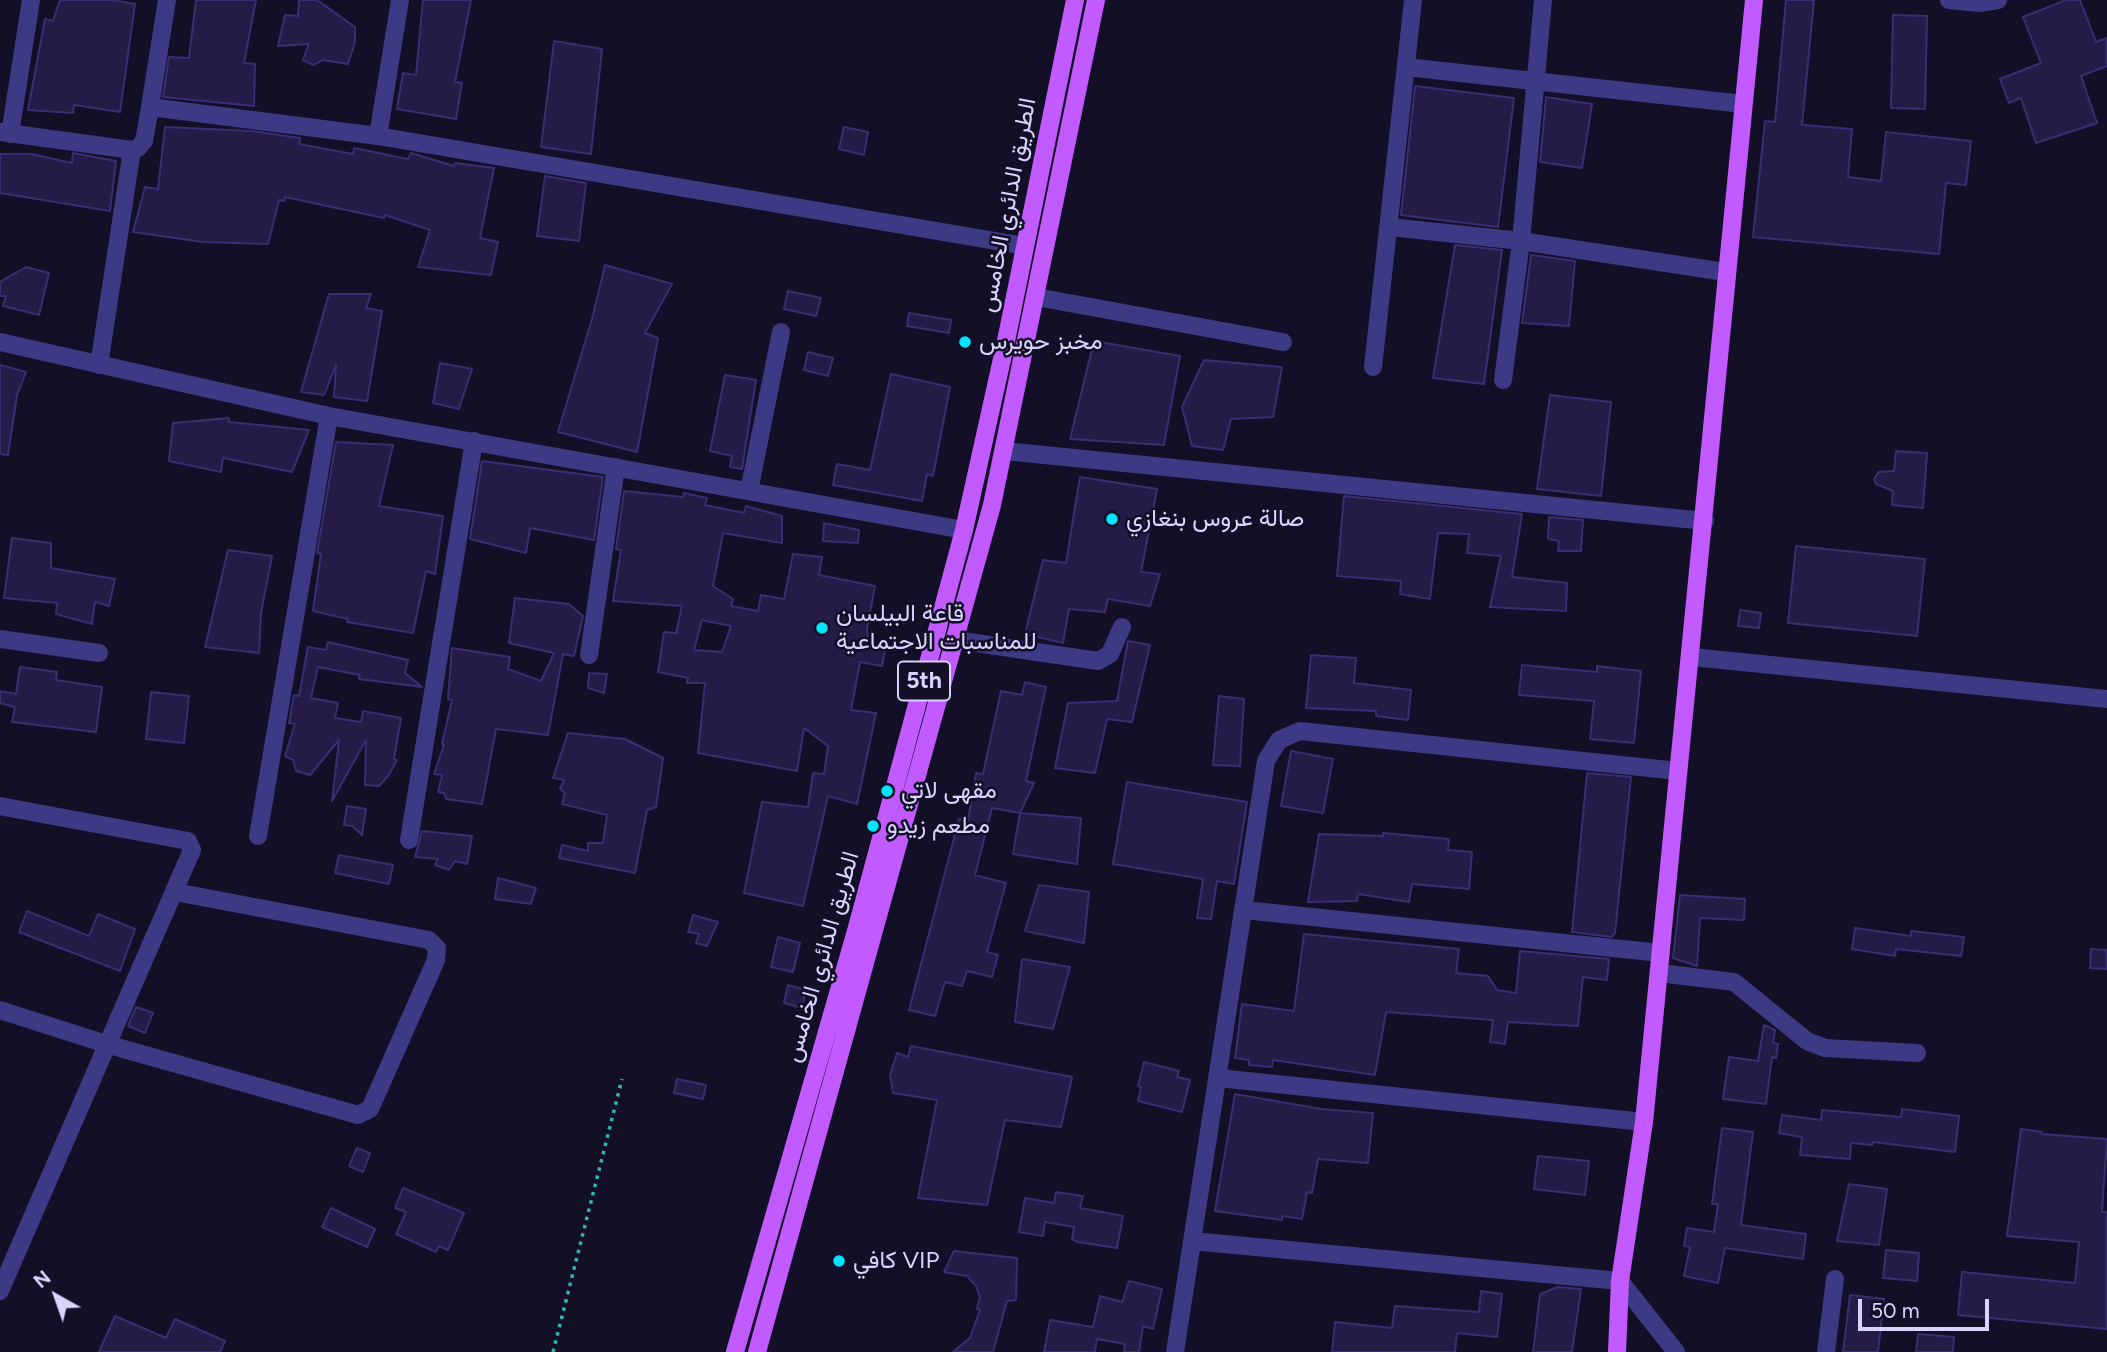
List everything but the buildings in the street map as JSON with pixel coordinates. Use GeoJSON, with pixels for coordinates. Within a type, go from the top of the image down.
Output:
{"type":"FeatureCollection","features":[{"type":"Feature","properties":{"kind":"main road","name":"الطريق الدائري الخامس"},"geometry":{"type":"LineString","coordinates":[[735,1352],[853,942],[964,530],[1038,185],[1074,0]]}},
{"type":"Feature","properties":{"kind":"main road","name":"الطريق الدائري الخامس"},"geometry":{"type":"LineString","coordinates":[[757,1352],[956,640],[1003,451],[1096,0]]}},
{"type":"Feature","properties":{"kind":"main road"},"geometry":{"type":"LineString","coordinates":[[1617,1352],[1620,1281],[1644,1122],[1678,771],[1692,657],[1725,272],[1754,0]]}},
{"type":"Feature","properties":{"kind":"main road"},"geometry":{"type":"LineString","coordinates":[[1038,185],[1058,190]]}},
{"type":"Feature","properties":{"kind":"street"},"geometry":{"type":"LineString","coordinates":[[31,0],[5,133],[132,150]]}},
{"type":"Feature","properties":{"kind":"street"},"geometry":{"type":"LineString","coordinates":[[99,365],[132,150],[144,141],[167,0]]}},
{"type":"Feature","properties":{"kind":"street"},"geometry":{"type":"LineString","coordinates":[[378,136],[400,0]]}},
{"type":"Feature","properties":{"kind":"street"},"geometry":{"type":"LineString","coordinates":[[1373,368],[1413,0]]}},
{"type":"Feature","properties":{"kind":"street"},"geometry":{"type":"LineString","coordinates":[[1503,380],[1521,242],[1544,0]]}},
{"type":"Feature","properties":{"kind":"street"},"geometry":{"type":"LineString","coordinates":[[1949,0],[1979,3],[1998,0]]}},
{"type":"Feature","properties":{"kind":"street"},"geometry":{"type":"LineString","coordinates":[[1406,67],[1743,104]]}},
{"type":"Feature","properties":{"kind":"street"},"geometry":{"type":"LineString","coordinates":[[150,107],[378,136],[1025,246]]}},
{"type":"Feature","properties":{"kind":"street"},"geometry":{"type":"LineString","coordinates":[[1390,228],[1521,242],[1725,272]]}},
{"type":"Feature","properties":{"kind":"street"},"geometry":{"type":"LineString","coordinates":[[1036,297],[1283,342]]}},
{"type":"Feature","properties":{"kind":"street"},"geometry":{"type":"LineString","coordinates":[[749,491],[781,332]]}},
{"type":"Feature","properties":{"kind":"street"},"geometry":{"type":"LineString","coordinates":[[0,342],[329,416],[964,530]]}},
{"type":"Feature","properties":{"kind":"street"},"geometry":{"type":"LineString","coordinates":[[258,836],[329,416]]}},
{"type":"Feature","properties":{"kind":"street"},"geometry":{"type":"LineString","coordinates":[[409,839],[474,442]]}},
{"type":"Feature","properties":{"kind":"street"},"geometry":{"type":"LineString","coordinates":[[1003,451],[1705,521]]}},
{"type":"Feature","properties":{"kind":"street"},"geometry":{"type":"LineString","coordinates":[[589,655],[616,467]]}},
{"type":"Feature","properties":{"kind":"street"},"geometry":{"type":"LineString","coordinates":[[956,640],[1098,661],[1110,654],[1122,627]]}},
{"type":"Feature","properties":{"kind":"street"},"geometry":{"type":"LineString","coordinates":[[0,639],[99,653]]}},
{"type":"Feature","properties":{"kind":"street"},"geometry":{"type":"LineString","coordinates":[[1692,657],[2107,699]]}},
{"type":"Feature","properties":{"kind":"street"},"geometry":{"type":"LineString","coordinates":[[1175,1352],[1266,761],[1279,740],[1300,730],[1678,771]]}},
{"type":"Feature","properties":{"kind":"street"},"geometry":{"type":"LineString","coordinates":[[0,806],[188,841],[192,850],[0,1291]]}},
{"type":"Feature","properties":{"kind":"street"},"geometry":{"type":"LineString","coordinates":[[0,1010],[106,1044],[358,1115],[370,1109],[436,960],[437,948],[429,940],[175,892]]}},
{"type":"Feature","properties":{"kind":"street"},"geometry":{"type":"LineString","coordinates":[[1244,910],[1661,953]]}},
{"type":"Feature","properties":{"kind":"street"},"geometry":{"type":"LineString","coordinates":[[1659,973],[1734,982],[1807,1041],[1825,1048],[1917,1053]]}},
{"type":"Feature","properties":{"kind":"street"},"geometry":{"type":"LineString","coordinates":[[1218,1078],[1644,1122]]}},
{"type":"Feature","properties":{"kind":"street"},"geometry":{"type":"LineString","coordinates":[[1192,1241],[1620,1281],[1676,1352]]}},
{"type":"Feature","properties":{"kind":"street"},"geometry":{"type":"LineString","coordinates":[[1826,1352],[1835,1279]]}},
{"type":"Feature","properties":{"kind":"path"},"geometry":{"type":"LineString","coordinates":[[554,1352],[622,1079]]}},
{"type":"Feature","properties":{"kind":"place","name":"مخبز حويرس"},"geometry":{"type":"Point","coordinates":[965,342]}},
{"type":"Feature","properties":{"kind":"place","name":"صالة عروس بنغازي"},"geometry":{"type":"Point","coordinates":[1112,519]}},
{"type":"Feature","properties":{"kind":"place","name":"قاعة البيلسان للمناسبات الاجتماعية"},"geometry":{"type":"Point","coordinates":[822,628]}},
{"type":"Feature","properties":{"kind":"place","name":"مقهى لاتي"},"geometry":{"type":"Point","coordinates":[887,791]}},
{"type":"Feature","properties":{"kind":"place","name":"مطعم زيدو"},"geometry":{"type":"Point","coordinates":[873,826]}},
{"type":"Feature","properties":{"kind":"place","name":"كافي VIP"},"geometry":{"type":"Point","coordinates":[839,1261]}}]}
